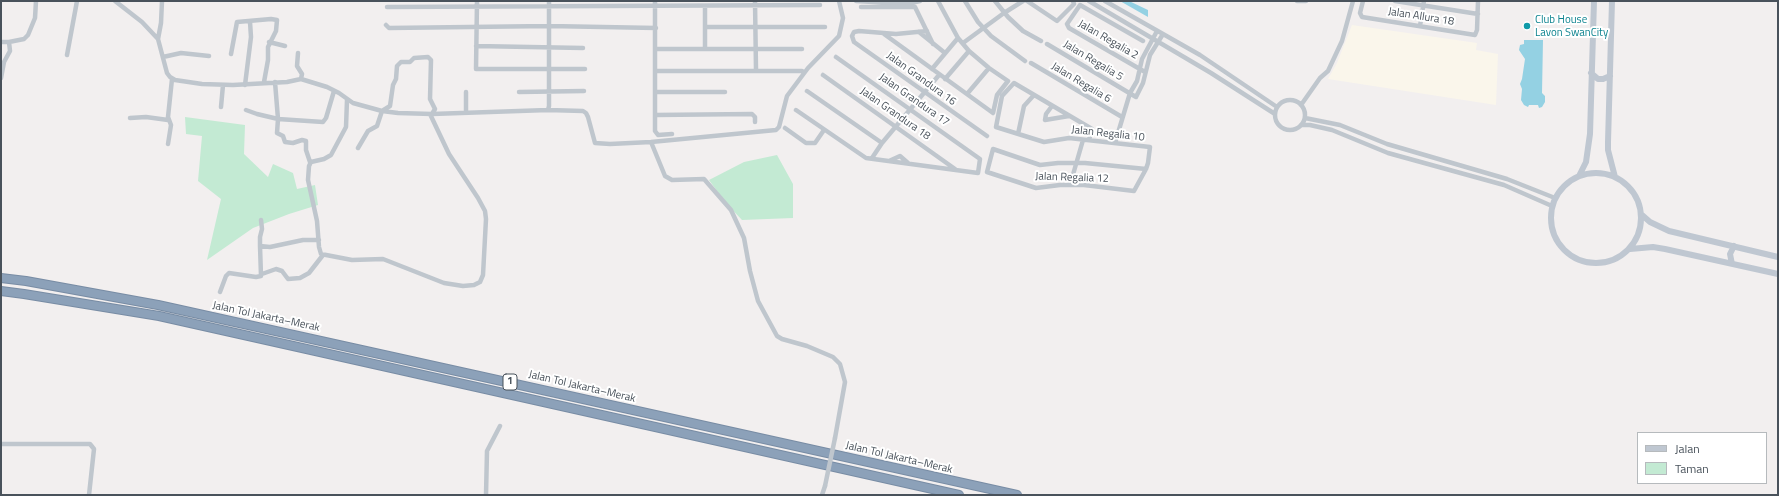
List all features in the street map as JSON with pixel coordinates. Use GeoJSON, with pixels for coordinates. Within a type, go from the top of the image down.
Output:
{"type":"FeatureCollection","features":[{"type":"Feature","properties":{"kind":"highway","name":"Jalan Tol Jakarta–Merak"},"geometry":{"type":"LineString","coordinates":[[1,277],[166,306],[1017,495]]}},
{"type":"Feature","properties":{"kind":"highway","name":"Jalan Tol Jakarta–Merak"},"geometry":{"type":"LineString","coordinates":[[1,291],[159,316],[958,495]]}},
{"type":"Feature","properties":{"kind":"street"},"geometry":{"type":"LineString","coordinates":[[1,42],[24,39],[30,33],[35,14],[36,1]]}},
{"type":"Feature","properties":{"kind":"street"},"geometry":{"type":"LineString","coordinates":[[67,55],[78,1]]}},
{"type":"Feature","properties":{"kind":"street"},"geometry":{"type":"LineString","coordinates":[[115,1],[142,22],[158,39]]}},
{"type":"Feature","properties":{"kind":"street"},"geometry":{"type":"LineString","coordinates":[[162,1],[161,23],[158,39],[168,73],[172,79],[168,120],[170,125],[168,144]]}},
{"type":"Feature","properties":{"kind":"street"},"geometry":{"type":"LineString","coordinates":[[172,79],[186,82],[245,85],[301,79],[334,90],[353,103],[382,111],[431,114],[548,110],[585,111],[588,116],[596,144],[651,142],[776,130],[779,127],[787,96],[808,68],[839,36],[843,18],[839,1]]}},
{"type":"Feature","properties":{"kind":"street"},"geometry":{"type":"LineString","coordinates":[[857,1],[907,4],[920,1]]}},
{"type":"Feature","properties":{"kind":"street"},"geometry":{"type":"LineString","coordinates":[[884,34],[992,113],[997,95],[1008,81],[989,68],[963,44],[958,38],[938,1]]}},
{"type":"Feature","properties":{"kind":"street"},"geometry":{"type":"LineString","coordinates":[[965,1],[991,36],[1025,61]]}},
{"type":"Feature","properties":{"kind":"street"},"geometry":{"type":"LineString","coordinates":[[995,1],[1004,13],[1023,31],[1041,41]]}},
{"type":"Feature","properties":{"kind":"street"},"geometry":{"type":"LineString","coordinates":[[963,44],[1004,13],[1023,1]]}},
{"type":"Feature","properties":{"kind":"street"},"geometry":{"type":"LineString","coordinates":[[1027,1],[1058,21],[1073,1]]}},
{"type":"Feature","properties":{"kind":"street"},"geometry":{"type":"LineString","coordinates":[[1089,1],[1159,41],[1275,114]]}},
{"type":"Feature","properties":{"kind":"street"},"geometry":{"type":"LineString","coordinates":[[1105,1],[1200,55],[1277,107]]}},
{"type":"Feature","properties":{"kind":"street"},"geometry":{"type":"LineString","coordinates":[[1297,1],[1305,1]]}},
{"type":"Feature","properties":{"kind":"street"},"geometry":{"type":"LineString","coordinates":[[1301,105],[1320,78],[1328,71],[1342,41],[1353,1]]}},
{"type":"Feature","properties":{"kind":"street","name":"Jalan Allura 18"},"geometry":{"type":"LineString","coordinates":[[1363,1],[1360,13],[1362,17],[1476,34],[1478,14]]}},
{"type":"Feature","properties":{"kind":"street"},"geometry":{"type":"LineString","coordinates":[[1394,1],[1423,3],[1478,14],[1478,1]]}},
{"type":"Feature","properties":{"kind":"street"},"geometry":{"type":"LineString","coordinates":[[1579,176],[1586,162],[1588,149],[1594,1]]}},
{"type":"Feature","properties":{"kind":"street"},"geometry":{"type":"LineString","coordinates":[[1612,1],[1608,150],[1615,177]]}},
{"type":"Feature","properties":{"kind":"street"},"geometry":{"type":"LineString","coordinates":[[476,3],[476,68],[478,70],[584,69]]}},
{"type":"Feature","properties":{"kind":"street"},"geometry":{"type":"LineString","coordinates":[[387,7],[476,3],[655,4],[705,6],[755,3],[820,5]]}},
{"type":"Feature","properties":{"kind":"street"},"geometry":{"type":"LineString","coordinates":[[755,3],[756,70]]}},
{"type":"Feature","properties":{"kind":"street"},"geometry":{"type":"LineString","coordinates":[[1420,26],[1423,3]]}},
{"type":"Feature","properties":{"kind":"street"},"geometry":{"type":"LineString","coordinates":[[548,110],[549,4]]}},
{"type":"Feature","properties":{"kind":"street"},"geometry":{"type":"LineString","coordinates":[[655,4],[656,132],[660,135],[672,134]]}},
{"type":"Feature","properties":{"kind":"street","name":"Jalan Regalia 2"},"geometry":{"type":"LineString","coordinates":[[1143,42],[1080,5],[1067,24],[1068,27],[1145,72]]}},
{"type":"Feature","properties":{"kind":"street"},"geometry":{"type":"LineString","coordinates":[[705,6],[705,49]]}},
{"type":"Feature","properties":{"kind":"street"},"geometry":{"type":"LineString","coordinates":[[861,7],[915,8],[933,44]]}},
{"type":"Feature","properties":{"kind":"street"},"geometry":{"type":"LineString","coordinates":[[231,54],[237,22],[250,22],[267,19],[277,20],[276,31],[269,42],[264,82]]}},
{"type":"Feature","properties":{"kind":"street"},"geometry":{"type":"LineString","coordinates":[[245,85],[251,37],[250,22]]}},
{"type":"Feature","properties":{"kind":"street"},"geometry":{"type":"LineString","coordinates":[[386,25],[389,28],[549,26],[656,28]]}},
{"type":"Feature","properties":{"kind":"street"},"geometry":{"type":"LineString","coordinates":[[705,27],[825,27]]}},
{"type":"Feature","properties":{"kind":"street","name":"Jalan Grandura 16"},"geometry":{"type":"LineString","coordinates":[[884,34],[859,31],[854,32],[852,36],[854,42],[987,136]]}},
{"type":"Feature","properties":{"kind":"street"},"geometry":{"type":"LineString","coordinates":[[884,34],[927,31]]}},
{"type":"Feature","properties":{"kind":"street"},"geometry":{"type":"LineString","coordinates":[[1115,143],[1130,93],[1137,81],[1144,54],[1157,31]]}},
{"type":"Feature","properties":{"kind":"street"},"geometry":{"type":"LineString","coordinates":[[918,32],[946,53]]}},
{"type":"Feature","properties":{"kind":"street"},"geometry":{"type":"LineString","coordinates":[[891,40],[896,34]]}},
{"type":"Feature","properties":{"kind":"street"},"geometry":{"type":"LineString","coordinates":[[1130,93],[1136,97],[1143,83],[1150,55],[1163,34]]}},
{"type":"Feature","properties":{"kind":"street"},"geometry":{"type":"LineString","coordinates":[[932,69],[958,38]]}},
{"type":"Feature","properties":{"kind":"street"},"geometry":{"type":"LineString","coordinates":[[2,78],[4,62],[10,51],[9,42]]}},
{"type":"Feature","properties":{"kind":"street"},"geometry":{"type":"LineString","coordinates":[[269,42],[285,46]]}},
{"type":"Feature","properties":{"kind":"street","name":"Jalan Regalia 5"},"geometry":{"type":"LineString","coordinates":[[1047,44],[1130,93]]}},
{"type":"Feature","properties":{"kind":"street"},"geometry":{"type":"LineString","coordinates":[[476,46],[583,48]]}},
{"type":"Feature","properties":{"kind":"street"},"geometry":{"type":"LineString","coordinates":[[655,49],[802,49]]}},
{"type":"Feature","properties":{"kind":"street"},"geometry":{"type":"LineString","coordinates":[[945,79],[969,50]]}},
{"type":"Feature","properties":{"kind":"street"},"geometry":{"type":"LineString","coordinates":[[298,53],[297,66],[302,74],[301,79]]}},
{"type":"Feature","properties":{"kind":"street"},"geometry":{"type":"LineString","coordinates":[[163,57],[181,54],[209,56]]}},
{"type":"Feature","properties":{"kind":"street"},"geometry":{"type":"LineString","coordinates":[[358,148],[368,131],[377,126],[382,111],[390,106],[398,63],[410,62],[414,58],[428,57],[431,60],[432,70],[429,75],[430,99],[435,109],[431,114]]}},
{"type":"Feature","properties":{"kind":"street","name":"Jalan Grandura 17"},"geometry":{"type":"LineString","coordinates":[[836,57],[912,110],[981,161],[976,174],[956,169]]}},
{"type":"Feature","properties":{"kind":"street","name":"Jalan Regalia 6"},"geometry":{"type":"LineString","coordinates":[[1031,63],[1122,117]]}},
{"type":"Feature","properties":{"kind":"street"},"geometry":{"type":"LineString","coordinates":[[967,94],[989,68]]}},
{"type":"Feature","properties":{"kind":"street"},"geometry":{"type":"LineString","coordinates":[[656,71],[802,71]]}},
{"type":"Feature","properties":{"kind":"street"},"geometry":{"type":"LineString","coordinates":[[1591,73],[1598,79],[1603,79],[1610,76]]}},
{"type":"Feature","properties":{"kind":"street","name":"Jalan Grandura 18"},"geometry":{"type":"LineString","coordinates":[[822,75],[956,169]]}},
{"type":"Feature","properties":{"kind":"street"},"geometry":{"type":"LineString","coordinates":[[872,158],[882,143],[912,110],[940,75]]}},
{"type":"Feature","properties":{"kind":"street"},"geometry":{"type":"LineString","coordinates":[[275,82],[278,119],[276,131],[278,134],[283,136],[285,142],[293,143],[302,140],[306,142],[306,150],[310,162],[308,180],[317,221],[319,249],[323,255],[352,260],[383,259],[426,276],[452,284],[471,285],[480,282],[483,275],[486,219],[478,198],[450,154],[431,114]]}},
{"type":"Feature","properties":{"kind":"street","name":"Jalan Regalia 10"},"geometry":{"type":"LineString","coordinates":[[1034,95],[1014,83],[1002,96],[996,127],[1044,142],[1069,138],[1150,147],[1146,169]]}},
{"type":"Feature","properties":{"kind":"street"},"geometry":{"type":"LineString","coordinates":[[221,108],[223,85]]}},
{"type":"Feature","properties":{"kind":"street"},"geometry":{"type":"LineString","coordinates":[[246,110],[278,119],[323,122],[326,118],[334,90]]}},
{"type":"Feature","properties":{"kind":"street"},"geometry":{"type":"LineString","coordinates":[[808,91],[882,143]]}},
{"type":"Feature","properties":{"kind":"street"},"geometry":{"type":"LineString","coordinates":[[466,92],[466,113]]}},
{"type":"Feature","properties":{"kind":"street"},"geometry":{"type":"LineString","coordinates":[[519,92],[584,92]]}},
{"type":"Feature","properties":{"kind":"street"},"geometry":{"type":"LineString","coordinates":[[656,92],[725,92]]}},
{"type":"Feature","properties":{"kind":"street"},"geometry":{"type":"LineString","coordinates":[[1018,134],[1024,106],[1034,95],[1092,129],[1089,140]]}},
{"type":"Feature","properties":{"kind":"street"},"geometry":{"type":"LineString","coordinates":[[310,162],[327,158],[331,155],[346,127],[347,100]]}},
{"type":"Feature","properties":{"kind":"street"},"geometry":{"type":"LineString","coordinates":[[1289,100],[1295,101],[1301,105],[1305,118],[1301,125],[1296,129],[1284,129],[1279,126],[1275,114],[1277,107],[1282,102],[1289,100]]}},
{"type":"Feature","properties":{"kind":"street"},"geometry":{"type":"LineString","coordinates":[[1052,106],[1046,114],[1045,120],[1069,116]]}},
{"type":"Feature","properties":{"kind":"street"},"geometry":{"type":"LineString","coordinates":[[796,110],[863,157],[956,169]]}},
{"type":"Feature","properties":{"kind":"street"},"geometry":{"type":"LineString","coordinates":[[655,115],[752,114],[755,116],[755,122]]}},
{"type":"Feature","properties":{"kind":"street"},"geometry":{"type":"LineString","coordinates":[[130,118],[146,116],[168,120]]}},
{"type":"Feature","properties":{"kind":"street"},"geometry":{"type":"LineString","coordinates":[[1305,118],[1340,125],[1387,144],[1507,178],[1555,198]]}},
{"type":"Feature","properties":{"kind":"street"},"geometry":{"type":"LineString","coordinates":[[1301,125],[1310,125],[1332,130],[1388,153],[1504,185],[1552,206]]}},
{"type":"Feature","properties":{"kind":"street"},"geometry":{"type":"LineString","coordinates":[[785,128],[806,143],[815,143],[824,130]]}},
{"type":"Feature","properties":{"kind":"street"},"geometry":{"type":"LineString","coordinates":[[1070,185],[1083,140]]}},
{"type":"Feature","properties":{"kind":"street"},"geometry":{"type":"LineString","coordinates":[[651,142],[665,176],[672,180],[704,179],[730,210],[744,238],[750,271],[758,301],[776,336],[807,346],[833,357],[840,364],[845,382],[835,438],[822,495]]}},
{"type":"Feature","properties":{"kind":"street","name":"Jalan Regalia 12"},"geometry":{"type":"LineString","coordinates":[[1076,163],[1040,165],[992,149],[987,172],[1036,188],[1070,185],[1134,191],[1146,169]]}},
{"type":"Feature","properties":{"kind":"street"},"geometry":{"type":"LineString","coordinates":[[1076,163],[1146,169]]}},
{"type":"Feature","properties":{"kind":"street"},"geometry":{"type":"LineString","coordinates":[[1597,173],[1615,177],[1626,183],[1634,192],[1639,203],[1642,215],[1640,233],[1630,249],[1615,260],[1597,264],[1579,261],[1570,256],[1557,242],[1551,225],[1552,206],[1561,189],[1570,181],[1579,176],[1597,173]]}},
{"type":"Feature","properties":{"kind":"street"},"geometry":{"type":"LineString","coordinates":[[1642,215],[1650,222],[1669,231],[1778,257]]}},
{"type":"Feature","properties":{"kind":"street"},"geometry":{"type":"LineString","coordinates":[[261,220],[262,230],[259,249],[262,274]]}},
{"type":"Feature","properties":{"kind":"street"},"geometry":{"type":"LineString","coordinates":[[260,246],[270,247],[302,240],[319,240]]}},
{"type":"Feature","properties":{"kind":"street"},"geometry":{"type":"LineString","coordinates":[[1732,264],[1730,254],[1734,246]]}},
{"type":"Feature","properties":{"kind":"street"},"geometry":{"type":"LineString","coordinates":[[1630,249],[1653,247],[1778,274]]}},
{"type":"Feature","properties":{"kind":"street"},"geometry":{"type":"LineString","coordinates":[[220,292],[226,276],[229,273],[256,277],[276,269],[282,271],[288,280],[300,278],[308,275],[323,255]]}},
{"type":"Feature","properties":{"kind":"street"},"geometry":{"type":"LineString","coordinates":[[486,495],[487,451],[500,426]]}},
{"type":"Feature","properties":{"kind":"street"},"geometry":{"type":"LineString","coordinates":[[1,444],[90,444],[94,449],[89,495]]}},
{"type":"Feature","properties":{"kind":"shaded area"},"geometry":{"type":"Polygon","coordinates":[[[1352,25],[1477,43],[1476,50],[1498,54],[1496,105],[1328,79],[1337,63],[1352,25]]]}},
{"type":"Feature","properties":{"kind":"green space"},"geometry":{"type":"Polygon","coordinates":[[[185,117],[245,125],[244,154],[268,177],[273,164],[293,173],[297,189],[315,185],[318,205],[253,228],[207,260],[221,199],[198,181],[202,136],[186,134],[185,117]]]}},
{"type":"Feature","properties":{"kind":"green space"},"geometry":{"type":"Polygon","coordinates":[[[777,155],[793,184],[793,218],[742,220],[725,202],[709,180],[744,162],[777,155]]]}},
{"type":"Feature","properties":{"kind":"water"},"geometry":{"type":"Polygon","coordinates":[[[1120,1],[1129,1],[1148,10],[1148,17],[1120,1]]]}},
{"type":"Feature","properties":{"kind":"water"},"geometry":{"type":"Polygon","coordinates":[[[1524,40],[1543,40],[1542,93],[1545,96],[1545,102],[1542,107],[1539,108],[1538,105],[1529,105],[1528,107],[1524,105],[1521,100],[1522,89],[1520,84],[1525,59],[1519,50],[1520,45],[1524,44],[1524,40]]]}},
{"type":"Feature","properties":{"kind":"place","name":"Club House Lavon SwanCity"},"geometry":{"type":"Point","coordinates":[1527,26]}}]}
